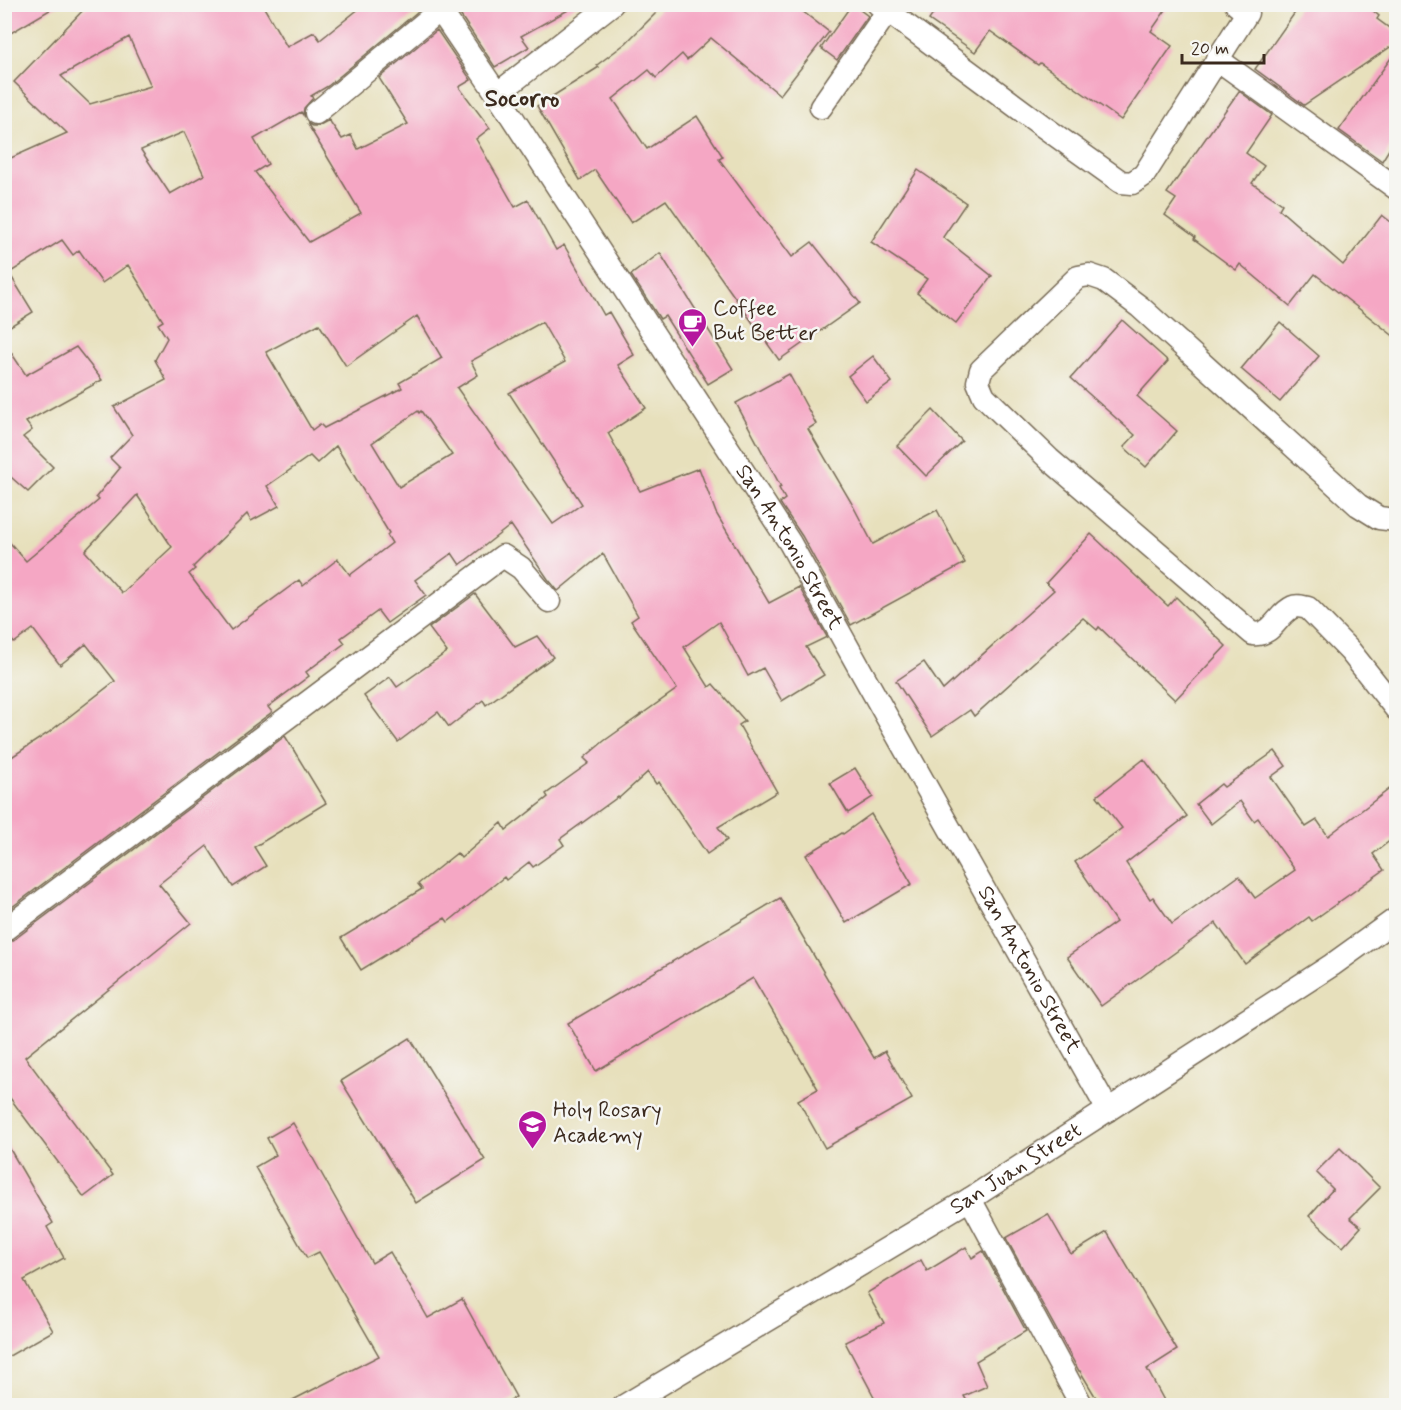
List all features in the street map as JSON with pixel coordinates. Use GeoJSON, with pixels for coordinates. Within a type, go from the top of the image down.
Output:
{"type":"FeatureCollection","features":[{"type":"Feature","properties":{"kind":"street"},"geometry":{"type":"LineString","coordinates":[[497,94],[612,4]]}},
{"type":"Feature","properties":{"kind":"street"},"geometry":{"type":"LineString","coordinates":[[316,113],[438,7]]}},
{"type":"Feature","properties":{"kind":"street","name":"San Antonio Street"},"geometry":{"type":"LineString","coordinates":[[438,7],[790,543],[1108,1110]]}},
{"type":"Feature","properties":{"kind":"street"},"geometry":{"type":"LineString","coordinates":[[821,107],[882,8],[1121,182],[1132,183],[1144,175],[1217,59],[1245,7]]}},
{"type":"Feature","properties":{"kind":"street"},"geometry":{"type":"LineString","coordinates":[[1217,59],[1396,188]]}},
{"type":"Feature","properties":{"kind":"street"},"geometry":{"type":"LineString","coordinates":[[1396,520],[1379,518],[1358,505],[1140,308],[1097,277],[1089,275],[1078,277],[981,370],[978,382],[984,396],[1049,459],[1252,634],[1266,632],[1291,608],[1298,606],[1308,608],[1350,651],[1396,709]]}},
{"type":"Feature","properties":{"kind":"street"},"geometry":{"type":"LineString","coordinates":[[4,930],[503,556],[521,568],[549,601]]}},
{"type":"Feature","properties":{"kind":"street","name":"San Juan Street"},"geometry":{"type":"LineString","coordinates":[[624,1406],[970,1198],[1332,965],[1396,919]]}},
{"type":"Feature","properties":{"kind":"street"},"geometry":{"type":"LineString","coordinates":[[970,1198],[1082,1406]]}},
{"type":"Feature","properties":{"kind":"building"},"geometry":{"type":"Polygon","coordinates":[[[4,4],[60,4],[4,37],[4,4]]]}},
{"type":"Feature","properties":{"kind":"building"},"geometry":{"type":"Polygon","coordinates":[[[89,4],[262,4],[287,47],[314,32],[320,40],[365,4],[423,4],[423,7],[328,86],[311,96],[313,98],[304,108],[303,115],[301,112],[254,139],[268,164],[255,172],[309,242],[361,213],[307,123],[318,126],[329,120],[342,139],[351,135],[358,149],[408,124],[379,78],[437,30],[471,80],[459,87],[490,128],[476,139],[515,207],[528,200],[556,250],[564,245],[604,315],[609,312],[634,355],[618,365],[646,408],[608,433],[640,491],[699,468],[716,513],[769,603],[799,587],[827,637],[806,647],[824,675],[782,701],[763,668],[748,676],[719,622],[684,647],[709,687],[713,684],[745,721],[739,725],[777,792],[718,827],[727,840],[707,854],[659,782],[656,784],[648,772],[619,798],[560,839],[564,845],[533,867],[529,862],[506,880],[504,877],[448,922],[445,918],[361,970],[341,938],[422,889],[418,884],[457,853],[461,858],[502,823],[506,830],[548,797],[546,794],[589,763],[584,758],[604,741],[677,689],[631,621],[638,616],[603,554],[558,591],[511,525],[460,565],[452,553],[415,580],[426,595],[387,623],[378,611],[341,638],[345,643],[306,672],[309,676],[268,707],[272,712],[4,913],[4,762],[48,733],[115,681],[86,644],[60,665],[33,629],[14,643],[4,630],[4,536],[26,561],[99,500],[96,497],[120,468],[110,458],[132,435],[114,407],[166,380],[155,360],[167,338],[158,324],[163,321],[128,265],[102,283],[79,250],[73,255],[62,240],[9,273],[33,312],[4,330],[4,161],[67,133],[14,82],[89,4]],[[129,37],[61,76],[90,104],[151,86],[129,37]],[[184,132],[141,150],[170,194],[204,175],[184,132]],[[417,316],[346,366],[319,324],[266,352],[312,430],[320,424],[324,428],[402,388],[399,383],[442,358],[417,316]],[[542,322],[471,361],[478,375],[457,388],[553,524],[582,504],[509,393],[565,362],[542,322]],[[421,411],[372,443],[399,487],[452,455],[421,411]],[[336,446],[317,463],[310,456],[267,486],[279,506],[251,521],[247,514],[193,567],[195,569],[189,574],[231,630],[299,580],[303,586],[338,559],[350,575],[392,543],[387,535],[389,533],[336,446]],[[137,495],[85,551],[122,593],[172,547],[137,495]]]}},
{"type":"Feature","properties":{"kind":"building"},"geometry":{"type":"Polygon","coordinates":[[[453,4],[579,4],[521,36],[529,47],[495,67],[453,4]]]}},
{"type":"Feature","properties":{"kind":"building"},"geometry":{"type":"Polygon","coordinates":[[[665,4],[793,4],[829,32],[780,95],[711,38],[687,60],[682,54],[656,78],[649,70],[613,99],[647,149],[697,116],[723,157],[719,159],[792,257],[812,242],[860,303],[779,360],[666,200],[631,223],[595,170],[580,180],[537,106],[599,67],[597,65],[626,43],[665,4]]]}},
{"type":"Feature","properties":{"kind":"building"},"geometry":{"type":"Polygon","coordinates":[[[852,4],[868,16],[837,60],[821,48],[852,4]]]}},
{"type":"Feature","properties":{"kind":"building"},"geometry":{"type":"Polygon","coordinates":[[[940,4],[1170,4],[1151,31],[1172,46],[1121,120],[990,31],[975,52],[929,20],[940,4]]]}},
{"type":"Feature","properties":{"kind":"building"},"geometry":{"type":"Polygon","coordinates":[[[1301,4],[1365,4],[1379,16],[1377,19],[1396,33],[1396,43],[1304,105],[1255,69],[1301,4]]]}},
{"type":"Feature","properties":{"kind":"building"},"geometry":{"type":"Polygon","coordinates":[[[1396,51],[1396,138],[1382,161],[1339,130],[1396,51]]]}},
{"type":"Feature","properties":{"kind":"building"},"geometry":{"type":"Polygon","coordinates":[[[1239,91],[1272,115],[1246,153],[1264,166],[1252,183],[1282,204],[1279,209],[1343,265],[1382,215],[1396,226],[1396,338],[1315,274],[1290,306],[1240,264],[1236,270],[1165,215],[1176,199],[1167,193],[1239,91]]]}},
{"type":"Feature","properties":{"kind":"building"},"geometry":{"type":"Polygon","coordinates":[[[918,170],[966,203],[943,237],[992,276],[956,323],[917,293],[927,279],[871,242],[918,170]]]}},
{"type":"Feature","properties":{"kind":"building"},"geometry":{"type":"Polygon","coordinates":[[[660,253],[733,369],[708,384],[665,316],[660,319],[631,275],[660,253]]]}},
{"type":"Feature","properties":{"kind":"building"},"geometry":{"type":"Polygon","coordinates":[[[1122,320],[1168,361],[1137,396],[1177,431],[1146,467],[1124,447],[1135,435],[1071,378],[1122,320]]]}},
{"type":"Feature","properties":{"kind":"building"},"geometry":{"type":"Polygon","coordinates":[[[1280,322],[1319,356],[1280,402],[1241,369],[1280,322]]]}},
{"type":"Feature","properties":{"kind":"building"},"geometry":{"type":"Polygon","coordinates":[[[4,342],[26,375],[76,347],[102,380],[26,422],[32,430],[23,437],[53,467],[28,492],[4,471],[4,342]]]}},
{"type":"Feature","properties":{"kind":"building"},"geometry":{"type":"Polygon","coordinates":[[[873,356],[892,382],[866,401],[848,376],[873,356]]]}},
{"type":"Feature","properties":{"kind":"building"},"geometry":{"type":"Polygon","coordinates":[[[789,374],[816,424],[808,429],[873,544],[937,510],[965,563],[851,625],[802,536],[780,503],[785,499],[779,488],[781,487],[736,403],[789,374]]]}},
{"type":"Feature","properties":{"kind":"building"},"geometry":{"type":"Polygon","coordinates":[[[933,410],[962,441],[926,476],[897,446],[933,410]]]}},
{"type":"Feature","properties":{"kind":"building"},"geometry":{"type":"Polygon","coordinates":[[[1091,534],[1168,606],[1176,597],[1226,646],[1175,700],[1099,627],[1097,630],[1083,618],[974,716],[970,710],[932,736],[896,681],[924,662],[943,690],[1054,590],[1046,583],[1091,534]]]}},
{"type":"Feature","properties":{"kind":"building"},"geometry":{"type":"Polygon","coordinates":[[[475,594],[515,647],[537,636],[553,657],[486,705],[483,700],[449,727],[438,712],[398,742],[364,696],[390,677],[397,687],[447,652],[429,628],[475,594]]]}},
{"type":"Feature","properties":{"kind":"building"},"geometry":{"type":"Polygon","coordinates":[[[285,736],[326,803],[254,847],[266,866],[233,887],[207,846],[159,884],[191,923],[25,1057],[113,1175],[84,1197],[4,1090],[4,943],[12,941],[285,736]]]}},
{"type":"Feature","properties":{"kind":"building"},"geometry":{"type":"Polygon","coordinates":[[[1275,751],[1286,766],[1271,777],[1306,827],[1317,820],[1328,836],[1396,784],[1396,836],[1373,854],[1384,870],[1312,921],[1309,917],[1245,964],[1216,923],[1101,1006],[1067,957],[1116,922],[1075,862],[1122,828],[1097,796],[1144,759],[1187,816],[1126,863],[1150,899],[1153,897],[1172,924],[1239,876],[1255,898],[1295,870],[1258,818],[1254,821],[1240,801],[1211,824],[1196,804],[1221,784],[1224,787],[1275,751]]]}},
{"type":"Feature","properties":{"kind":"building"},"geometry":{"type":"Polygon","coordinates":[[[855,768],[873,797],[848,813],[830,783],[855,768]]]}},
{"type":"Feature","properties":{"kind":"building"},"geometry":{"type":"Polygon","coordinates":[[[871,814],[912,884],[846,923],[806,855],[843,834],[871,814]]]}},
{"type":"Feature","properties":{"kind":"building"},"geometry":{"type":"Polygon","coordinates":[[[780,898],[874,1058],[885,1051],[912,1099],[825,1148],[798,1100],[818,1089],[753,978],[596,1071],[568,1023],[780,898]]]}},
{"type":"Feature","properties":{"kind":"building"},"geometry":{"type":"Polygon","coordinates":[[[410,1038],[485,1160],[416,1203],[341,1081],[410,1038]]]}},
{"type":"Feature","properties":{"kind":"building"},"geometry":{"type":"Polygon","coordinates":[[[293,1123],[372,1263],[390,1252],[428,1318],[462,1299],[516,1397],[500,1406],[281,1406],[379,1356],[319,1252],[307,1258],[255,1167],[276,1155],[267,1138],[293,1123]]]}},
{"type":"Feature","properties":{"kind":"building"},"geometry":{"type":"Polygon","coordinates":[[[4,1139],[53,1223],[47,1227],[64,1258],[24,1280],[53,1331],[4,1359],[4,1139]]]}},
{"type":"Feature","properties":{"kind":"building"},"geometry":{"type":"Polygon","coordinates":[[[1340,1148],[1380,1188],[1350,1218],[1361,1227],[1343,1247],[1309,1216],[1333,1189],[1316,1172],[1340,1148]]]}},
{"type":"Feature","properties":{"kind":"building"},"geometry":{"type":"Polygon","coordinates":[[[1048,1214],[1071,1254],[1107,1232],[1177,1350],[1147,1369],[1167,1406],[1101,1406],[1079,1371],[1006,1238],[1048,1214]]]}},
{"type":"Feature","properties":{"kind":"building"},"geometry":{"type":"Polygon","coordinates":[[[966,1247],[972,1258],[983,1251],[1026,1331],[976,1361],[987,1386],[964,1396],[970,1406],[879,1406],[845,1342],[884,1323],[867,1293],[921,1260],[927,1271],[966,1247]]]}},
{"type":"Feature","properties":{"kind":"place","name":"Coffee But Better"},"geometry":{"type":"Point","coordinates":[692,348]}},
{"type":"Feature","properties":{"kind":"place","name":"Holy Rosary Academy"},"geometry":{"type":"Point","coordinates":[532,1150]}},
{"type":"Feature","properties":{"kind":"district","name":"Socorro"},"geometry":{"type":"Point","coordinates":[522,99]}}]}
